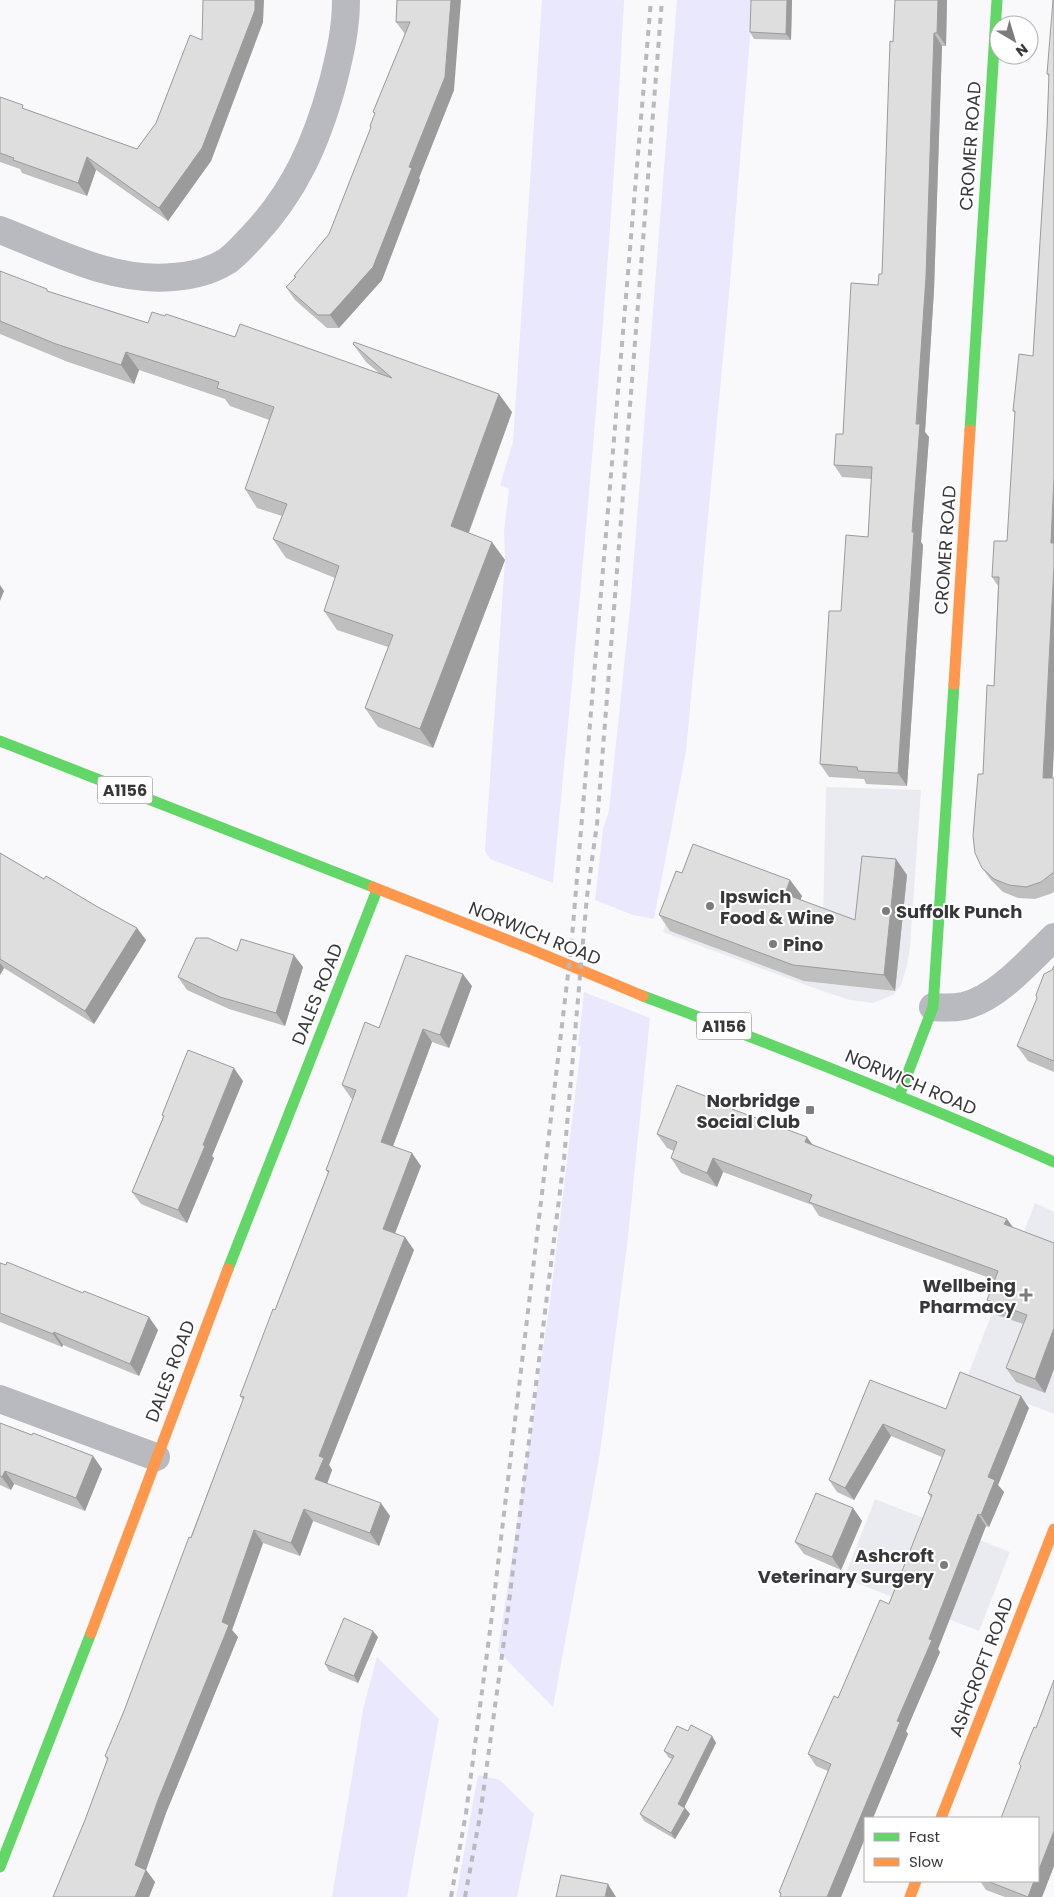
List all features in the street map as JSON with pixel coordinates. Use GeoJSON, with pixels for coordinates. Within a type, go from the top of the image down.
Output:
{"type":"FeatureCollection","features":[{"type":"Feature","properties":{"kind":"street"},"geometry":{"type":"LineString","coordinates":[[0,230],[97,267],[124,275],[172,278],[192,275],[228,260],[266,223],[303,168],[317,133],[343,43],[346,0]]}},
{"type":"Feature","properties":{"kind":"street","name":"CROMER ROAD"},"geometry":{"type":"LineString","coordinates":[[899,1096],[933,1007],[997,0]]}},
{"type":"Feature","properties":{"kind":"street","name":"NORWICH ROAD"},"geometry":{"type":"LineString","coordinates":[[0,741],[623,988],[825,1065],[980,1129],[1054,1162]]}},
{"type":"Feature","properties":{"kind":"street","name":"DALES ROAD"},"geometry":{"type":"LineString","coordinates":[[0,1867],[137,1514],[156,1457],[377,890]]}},
{"type":"Feature","properties":{"kind":"street"},"geometry":{"type":"LineString","coordinates":[[933,1007],[966,1006],[993,992],[1054,937]]}},
{"type":"Feature","properties":{"kind":"street"},"geometry":{"type":"LineString","coordinates":[[0,1399],[156,1457]]}},
{"type":"Feature","properties":{"kind":"street","name":"ASHCROFT ROAD"},"geometry":{"type":"LineString","coordinates":[[941,1817],[1054,1529]]}},
{"type":"Feature","properties":{"kind":"street"},"geometry":{"type":"LineString","coordinates":[[910,1897],[916,1882]]}},
{"type":"Feature","properties":{"kind":"shaded area"},"geometry":{"type":"Polygon","coordinates":[[[542,0],[624,0],[611,221],[584,552],[553,883],[490,859],[485,851],[505,560],[504,531],[509,489],[500,485],[513,442],[542,0]]]}},
{"type":"Feature","properties":{"kind":"shaded area"},"geometry":{"type":"Polygon","coordinates":[[[677,0],[753,0],[730,283],[686,751],[654,919],[633,915],[595,900],[603,829],[609,811],[630,609],[677,0]]]}},
{"type":"Feature","properties":{"kind":"shaded area"},"geometry":{"type":"Polygon","coordinates":[[[826,787],[921,790],[907,966],[901,985],[893,995],[873,1003],[850,1000],[814,988],[663,932],[673,901],[822,964],[826,787]]]}},
{"type":"Feature","properties":{"kind":"shaded area"},"geometry":{"type":"Polygon","coordinates":[[[584,992],[650,1018],[627,1246],[600,1453],[553,1707],[498,1651],[550,1302],[581,1046],[578,1046],[584,992]]]}},
{"type":"Feature","properties":{"kind":"shaded area"},"geometry":{"type":"Polygon","coordinates":[[[1035,1203],[1054,1212],[1054,1414],[966,1380],[1035,1203]]]}},
{"type":"Feature","properties":{"kind":"shaded area"},"geometry":{"type":"Polygon","coordinates":[[[875,1499],[1010,1552],[979,1631],[844,1578],[875,1499]]]}},
{"type":"Feature","properties":{"kind":"shaded area"},"geometry":{"type":"Polygon","coordinates":[[[377,1657],[439,1719],[407,1897],[332,1897],[364,1705],[377,1657]]]}},
{"type":"Feature","properties":{"kind":"shaded area"},"geometry":{"type":"Polygon","coordinates":[[[478,1775],[500,1780],[534,1814],[517,1897],[456,1897],[478,1775]]]}},
{"type":"Feature","properties":{"kind":"building"},"geometry":{"type":"Polygon","coordinates":[[[203,0],[255,0],[255,10],[202,148],[159,208],[87,157],[78,183],[13,160],[14,158],[0,153],[0,97],[23,105],[22,108],[137,149],[156,123],[190,35],[202,40],[203,0]]]}},
{"type":"Feature","properties":{"kind":"building"},"geometry":{"type":"Polygon","coordinates":[[[397,0],[451,0],[445,77],[409,167],[412,168],[373,267],[330,315],[318,315],[286,287],[329,234],[371,127],[375,113],[373,112],[410,22],[396,22],[397,0]]]}},
{"type":"Feature","properties":{"kind":"building"},"geometry":{"type":"Polygon","coordinates":[[[751,0],[787,0],[786,34],[750,32],[751,0]]]}},
{"type":"Feature","properties":{"kind":"building"},"geometry":{"type":"Polygon","coordinates":[[[895,0],[938,0],[937,33],[934,33],[926,277],[916,424],[920,424],[898,773],[858,771],[857,767],[820,764],[829,611],[841,611],[846,535],[868,537],[872,467],[834,465],[836,434],[843,434],[851,283],[878,285],[879,274],[882,274],[890,41],[893,42],[895,0]]]}},
{"type":"Feature","properties":{"kind":"building"},"geometry":{"type":"Polygon","coordinates":[[[1053,0],[1054,477],[1051,543],[1054,543],[1054,565],[1043,778],[1054,778],[1054,872],[1041,882],[1026,887],[1009,885],[994,879],[982,868],[975,853],[973,836],[978,774],[983,774],[987,685],[994,686],[999,577],[992,577],[994,541],[1007,541],[1015,411],[1013,411],[1019,354],[1033,356],[1047,128],[1049,74],[1047,74],[1053,0]]]}},
{"type":"Feature","properties":{"kind":"building"},"geometry":{"type":"Polygon","coordinates":[[[0,271],[47,289],[47,291],[148,323],[152,312],[165,316],[166,314],[235,337],[240,324],[392,378],[353,344],[354,342],[499,394],[451,526],[492,542],[420,729],[365,708],[393,635],[324,611],[339,566],[273,539],[287,504],[245,489],[274,407],[217,388],[219,382],[126,352],[121,365],[56,344],[0,321],[0,271]]]}},
{"type":"Feature","properties":{"kind":"building"},"geometry":{"type":"Polygon","coordinates":[[[693,844],[790,880],[785,894],[855,920],[862,856],[896,859],[884,975],[793,965],[659,915],[676,871],[682,873],[693,844]]]}},
{"type":"Feature","properties":{"kind":"building"},"geometry":{"type":"Polygon","coordinates":[[[0,853],[44,879],[46,876],[137,928],[85,1011],[0,959],[0,853]]]}},
{"type":"Feature","properties":{"kind":"building"},"geometry":{"type":"Polygon","coordinates":[[[196,938],[208,938],[237,951],[241,939],[294,955],[276,1013],[220,997],[178,977],[196,938]]]}},
{"type":"Feature","properties":{"kind":"building"},"geometry":{"type":"Polygon","coordinates":[[[406,955],[463,974],[440,1035],[423,1029],[381,1142],[412,1153],[383,1229],[405,1237],[319,1456],[324,1458],[315,1479],[381,1503],[370,1533],[304,1509],[291,1543],[254,1530],[222,1622],[229,1625],[158,1800],[135,1865],[146,1870],[135,1897],[53,1897],[85,1820],[108,1758],[105,1756],[244,1397],[240,1396],[273,1309],[275,1310],[329,1171],[326,1170],[356,1090],[342,1085],[365,1022],[379,1028],[406,955]]]}},
{"type":"Feature","properties":{"kind":"building"},"geometry":{"type":"Polygon","coordinates":[[[1054,966],[1054,1061],[1017,1046],[1037,998],[1036,995],[1044,974],[1052,970],[1054,966]]]}},
{"type":"Feature","properties":{"kind":"building"},"geometry":{"type":"Polygon","coordinates":[[[188,1050],[234,1068],[203,1145],[205,1146],[178,1210],[132,1192],[164,1116],[162,1115],[188,1050]]]}},
{"type":"Feature","properties":{"kind":"building"},"geometry":{"type":"Polygon","coordinates":[[[677,1085],[733,1107],[732,1109],[807,1137],[805,1142],[1007,1219],[1004,1224],[1054,1243],[1054,1328],[1035,1379],[1006,1368],[1027,1315],[987,1300],[998,1271],[809,1202],[812,1195],[713,1158],[707,1173],[671,1158],[677,1142],[657,1134],[677,1085]]]}},
{"type":"Feature","properties":{"kind":"building"},"geometry":{"type":"Polygon","coordinates":[[[7,1262],[149,1317],[130,1364],[54,1332],[53,1334],[0,1313],[0,1263],[6,1265],[7,1262]]]}},
{"type":"Feature","properties":{"kind":"building"},"geometry":{"type":"Polygon","coordinates":[[[960,1372],[1021,1396],[988,1477],[995,1480],[981,1515],[978,1514],[929,1639],[932,1640],[897,1721],[900,1722],[827,1897],[780,1897],[781,1893],[779,1892],[831,1764],[808,1754],[834,1696],[838,1698],[880,1600],[889,1604],[932,1495],[928,1493],[945,1450],[883,1424],[845,1488],[829,1480],[870,1380],[946,1409],[960,1372]]]}},
{"type":"Feature","properties":{"kind":"building"},"geometry":{"type":"Polygon","coordinates":[[[0,1423],[32,1435],[33,1433],[93,1456],[76,1498],[5,1471],[2,1477],[0,1476],[0,1423]]]}},
{"type":"Feature","properties":{"kind":"building"},"geometry":{"type":"Polygon","coordinates":[[[816,1493],[853,1508],[832,1557],[795,1542],[816,1493]]]}},
{"type":"Feature","properties":{"kind":"building"},"geometry":{"type":"Polygon","coordinates":[[[344,1618],[373,1631],[354,1676],[325,1664],[344,1618]]]}},
{"type":"Feature","properties":{"kind":"building"},"geometry":{"type":"Polygon","coordinates":[[[1054,1680],[1054,1831],[1039,1869],[1039,1817],[1001,1817],[1021,1766],[1019,1764],[1034,1727],[1036,1728],[1054,1680]]]}},
{"type":"Feature","properties":{"kind":"building"},"geometry":{"type":"Polygon","coordinates":[[[691,1725],[712,1736],[678,1804],[685,1808],[671,1833],[640,1814],[674,1756],[664,1751],[677,1726],[688,1731],[691,1725]]]}},
{"type":"Feature","properties":{"kind":"building"},"geometry":{"type":"Polygon","coordinates":[[[561,1875],[608,1884],[605,1897],[556,1897],[561,1875]]]}},
{"type":"Feature","properties":{"kind":"building"},"geometry":{"type":"Polygon","coordinates":[[[990,1882],[1034,1882],[1028,1897],[990,1882]]]}},
{"type":"Feature","properties":{"kind":"railway"},"geometry":{"type":"LineString","coordinates":[[451,1897],[466,1813],[491,1623],[571,949],[651,0]]}},
{"type":"Feature","properties":{"kind":"railway"},"geometry":{"type":"LineString","coordinates":[[465,1897],[480,1816],[506,1626],[564,1159],[587,896],[597,824],[662,0]]}},
{"type":"Feature","properties":{"kind":"traffic: fast"},"geometry":{"type":"LineString","coordinates":[[970,430],[997,0]]}},
{"type":"Feature","properties":{"kind":"traffic: fast"},"geometry":{"type":"LineString","coordinates":[[899,1096],[933,1007],[954,684]]}},
{"type":"Feature","properties":{"kind":"traffic: fast"},"geometry":{"type":"LineString","coordinates":[[0,741],[373,887]]}},
{"type":"Feature","properties":{"kind":"traffic: fast"},"geometry":{"type":"LineString","coordinates":[[228,1269],[377,890]]}},
{"type":"Feature","properties":{"kind":"traffic: fast"},"geometry":{"type":"LineString","coordinates":[[643,996],[850,1076],[1054,1162]]}},
{"type":"Feature","properties":{"kind":"traffic: fast"},"geometry":{"type":"LineString","coordinates":[[0,1867],[91,1633]]}},
{"type":"Feature","properties":{"kind":"traffic: slow"},"geometry":{"type":"LineString","coordinates":[[954,684],[970,430]]}},
{"type":"Feature","properties":{"kind":"traffic: slow"},"geometry":{"type":"LineString","coordinates":[[373,887],[643,996]]}},
{"type":"Feature","properties":{"kind":"traffic: slow"},"geometry":{"type":"LineString","coordinates":[[91,1633],[228,1269]]}},
{"type":"Feature","properties":{"kind":"traffic: slow"},"geometry":{"type":"LineString","coordinates":[[941,1817],[1054,1529]]}},
{"type":"Feature","properties":{"kind":"traffic: slow"},"geometry":{"type":"LineString","coordinates":[[910,1897],[916,1882]]}},
{"type":"Feature","properties":{"kind":"place","name":"Ipswich Food & Wine"},"geometry":{"type":"Point","coordinates":[710,906]}},
{"type":"Feature","properties":{"kind":"place","name":"Suffolk Punch"},"geometry":{"type":"Point","coordinates":[886,911]}},
{"type":"Feature","properties":{"kind":"place","name":"Pino"},"geometry":{"type":"Point","coordinates":[773,944]}},
{"type":"Feature","properties":{"kind":"place","name":"Norbridge Social Club"},"geometry":{"type":"Point","coordinates":[810,1110]}},
{"type":"Feature","properties":{"kind":"place","name":"Wellbeing Pharmacy"},"geometry":{"type":"Point","coordinates":[1026,1295]}},
{"type":"Feature","properties":{"kind":"place","name":"Ashcroft Veterinary Surgery"},"geometry":{"type":"Point","coordinates":[944,1565]}}]}
